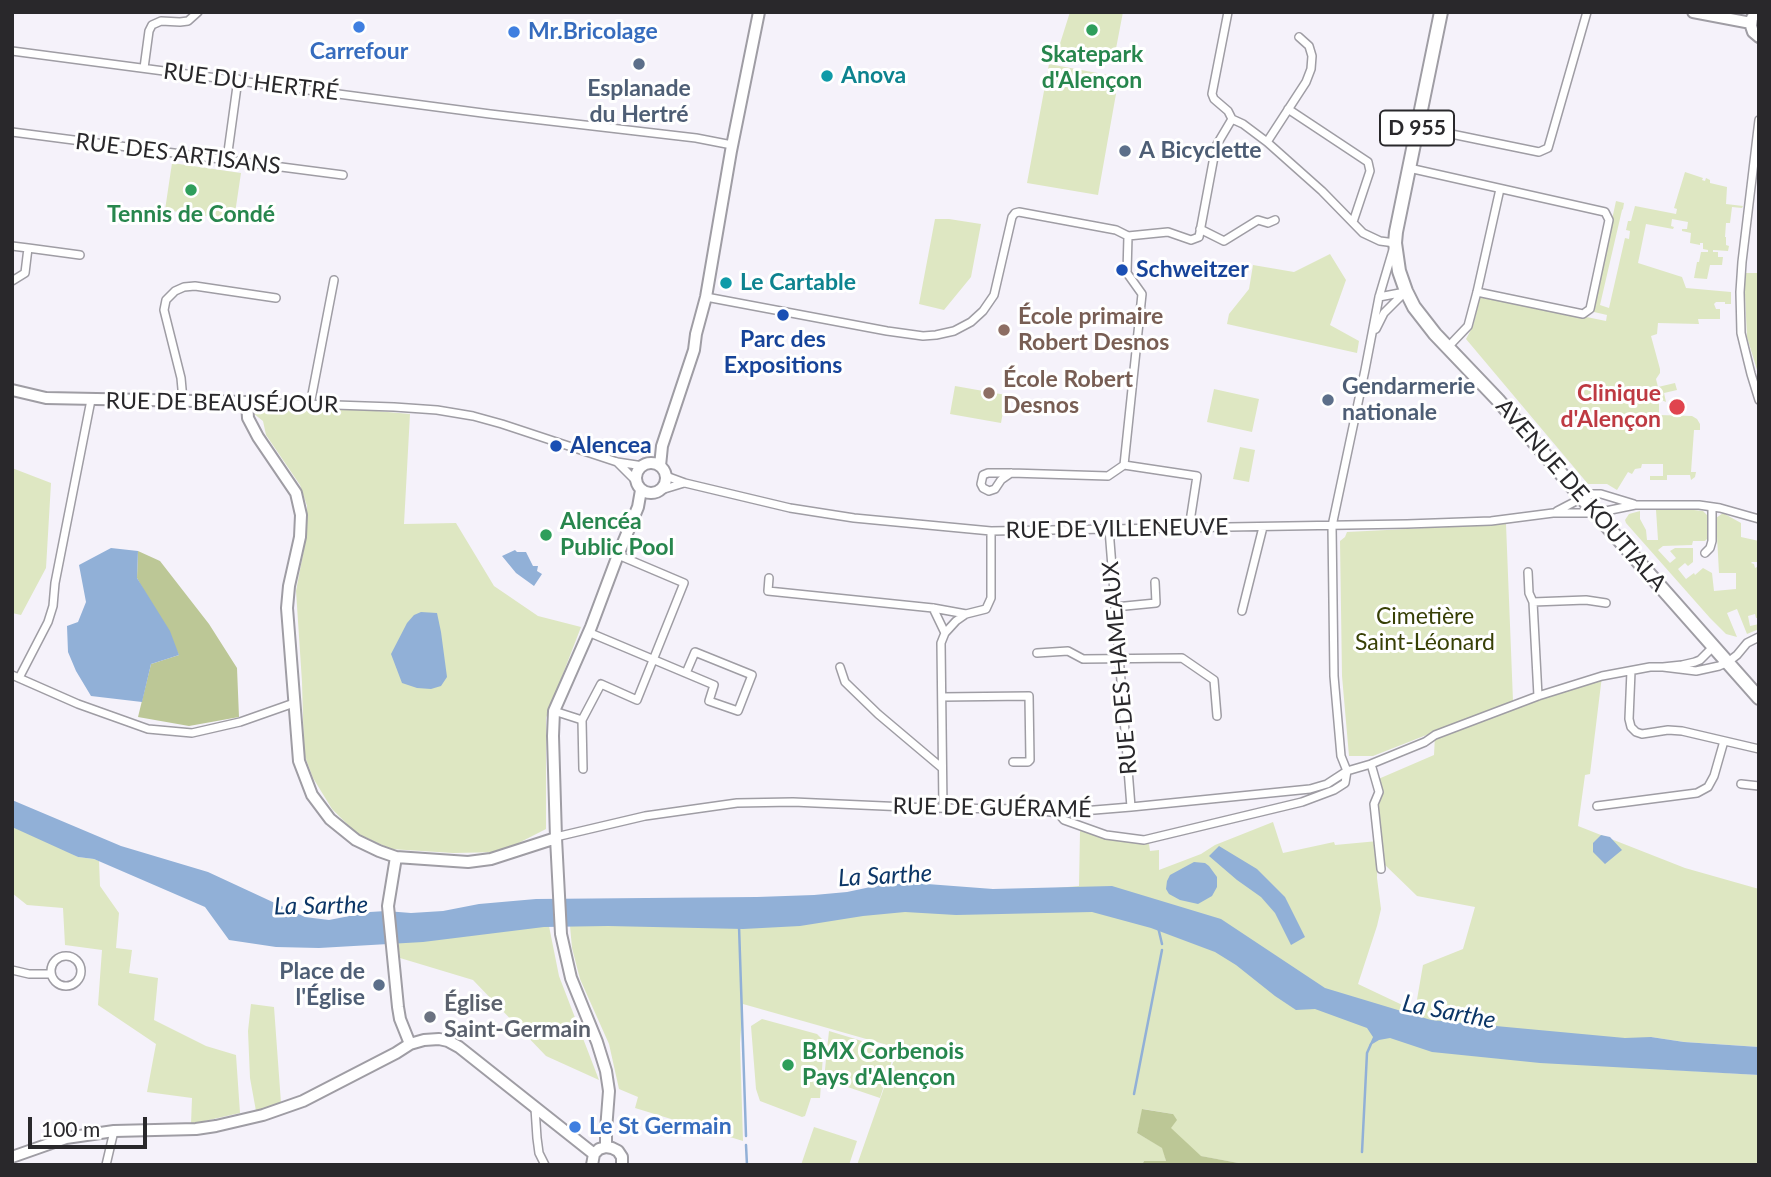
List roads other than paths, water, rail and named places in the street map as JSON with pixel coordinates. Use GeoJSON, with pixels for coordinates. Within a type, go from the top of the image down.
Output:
{"type":"FeatureCollection","features":[{"type":"Feature","properties":{"kind":"main road","name":"D 955"},"geometry":{"type":"LineString","coordinates":[[1406,291],[1399,271],[1395,243],[1441,12]]}},
{"type":"Feature","properties":{"kind":"main road","name":"AVENUE DE KOUTIALA"},"geometry":{"type":"LineString","coordinates":[[1406,291],[1414,307],[1448,347],[1498,400],[1759,698]]}},
{"type":"Feature","properties":{"kind":"street"},"geometry":{"type":"LineString","coordinates":[[144,68],[152,25],[161,21],[188,20],[198,12]]}},
{"type":"Feature","properties":{"kind":"street"},"geometry":{"type":"LineString","coordinates":[[655,468],[709,298],[716,237],[732,145],[759,12]]}},
{"type":"Feature","properties":{"kind":"street"},"geometry":{"type":"LineString","coordinates":[[1058,813],[1064,820],[1107,835],[1144,841],[1302,802],[1345,783],[1347,771],[1341,756],[1334,676],[1332,526],[1379,297],[1395,243],[1387,243],[1363,233],[1322,191],[1267,142],[1232,119],[1228,111],[1214,99],[1212,94],[1228,12]]}},
{"type":"Feature","properties":{"kind":"street"},"geometry":{"type":"LineString","coordinates":[[1417,127],[1539,152],[1548,148],[1587,12]]}},
{"type":"Feature","properties":{"kind":"street"},"geometry":{"type":"LineString","coordinates":[[1693,12],[1751,23]]}},
{"type":"Feature","properties":{"kind":"street"},"geometry":{"type":"LineString","coordinates":[[1757,12],[1751,23],[1753,32],[1759,37]]}},
{"type":"Feature","properties":{"kind":"street"},"geometry":{"type":"LineString","coordinates":[[1267,142],[1306,82],[1311,69],[1312,56],[1309,46],[1299,37]]}},
{"type":"Feature","properties":{"kind":"street","name":"RUE DU HERTRÉ"},"geometry":{"type":"LineString","coordinates":[[12,51],[490,114],[696,138],[732,145]]}},
{"type":"Feature","properties":{"kind":"street"},"geometry":{"type":"LineString","coordinates":[[227,159],[238,79]]}},
{"type":"Feature","properties":{"kind":"street"},"geometry":{"type":"LineString","coordinates":[[1288,109],[1368,162],[1370,171],[1353,222]]}},
{"type":"Feature","properties":{"kind":"street"},"geometry":{"type":"LineString","coordinates":[[709,298],[923,336],[954,331],[971,323],[994,295],[1015,213],[1116,230],[1128,236],[1168,232],[1191,240],[1199,237],[1216,146],[1232,119]]}},
{"type":"Feature","properties":{"kind":"street"},"geometry":{"type":"LineString","coordinates":[[1759,120],[1740,292],[1741,333],[1759,400]]}},
{"type":"Feature","properties":{"kind":"street","name":"RUE DES ARTISANS"},"geometry":{"type":"LineString","coordinates":[[12,132],[343,175]]}},
{"type":"Feature","properties":{"kind":"street"},"geometry":{"type":"LineString","coordinates":[[1409,168],[1605,212],[1609,220],[1590,309],[1583,314],[1477,292]]}},
{"type":"Feature","properties":{"kind":"street"},"geometry":{"type":"LineString","coordinates":[[1448,347],[1468,326],[1500,189]]}},
{"type":"Feature","properties":{"kind":"street"},"geometry":{"type":"LineString","coordinates":[[1200,229],[1224,241],[1258,220],[1268,223],[1275,220]]}},
{"type":"Feature","properties":{"kind":"street"},"geometry":{"type":"LineString","coordinates":[[1124,465],[1142,294],[1127,273],[1128,236]]}},
{"type":"Feature","properties":{"kind":"street"},"geometry":{"type":"LineString","coordinates":[[12,246],[80,255]]}},
{"type":"Feature","properties":{"kind":"street"},"geometry":{"type":"LineString","coordinates":[[12,281],[25,272],[28,248]]}},
{"type":"Feature","properties":{"kind":"street"},"geometry":{"type":"LineString","coordinates":[[310,405],[334,280]]}},
{"type":"Feature","properties":{"kind":"street"},"geometry":{"type":"LineString","coordinates":[[183,400],[181,378],[164,310],[166,300],[175,291],[195,286],[276,298]]}},
{"type":"Feature","properties":{"kind":"street"},"geometry":{"type":"LineString","coordinates":[[1379,297],[1406,291]]}},
{"type":"Feature","properties":{"kind":"street"},"geometry":{"type":"LineString","coordinates":[[1370,343],[1384,313],[1406,291]]}},
{"type":"Feature","properties":{"kind":"street","name":"RUE DE BEAUSÉJOUR"},"geometry":{"type":"LineString","coordinates":[[12,390],[46,398],[433,409],[502,424],[617,462]]}},
{"type":"Feature","properties":{"kind":"street"},"geometry":{"type":"LineString","coordinates":[[92,400],[55,583],[53,606],[48,622],[16,677],[78,704],[148,729],[192,733],[240,722],[294,703]]}},
{"type":"Feature","properties":{"kind":"street"},"geometry":{"type":"LineString","coordinates":[[247,402],[248,418],[296,493],[302,515],[287,608],[299,761],[312,795],[330,819],[356,840],[396,857],[468,862],[491,859],[556,838]]}},
{"type":"Feature","properties":{"kind":"street"},"geometry":{"type":"LineString","coordinates":[[606,1147],[609,1091],[606,1071],[571,978],[562,934],[553,736],[554,711],[638,507],[647,488],[666,481],[655,468],[617,462]]}},
{"type":"Feature","properties":{"kind":"street"},"geometry":{"type":"LineString","coordinates":[[617,462],[647,488],[685,482]]}},
{"type":"Feature","properties":{"kind":"street"},"geometry":{"type":"LineString","coordinates":[[1011,473],[1108,476],[1124,465],[1197,476],[1189,528]]}},
{"type":"Feature","properties":{"kind":"street"},"geometry":{"type":"LineString","coordinates":[[647,488],[637,472],[655,468]]}},
{"type":"Feature","properties":{"kind":"street","name":"RUE DE VILLENEUVE"},"geometry":{"type":"LineString","coordinates":[[655,468],[685,482],[790,508],[853,518],[991,531],[1491,521],[1553,513]]}},
{"type":"Feature","properties":{"kind":"street"},"geometry":{"type":"LineString","coordinates":[[1553,513],[1593,494],[1635,505]]}},
{"type":"Feature","properties":{"kind":"street"},"geometry":{"type":"LineString","coordinates":[[1553,513],[1596,513],[1635,505],[1699,505],[1759,519]]}},
{"type":"Feature","properties":{"kind":"street"},"geometry":{"type":"LineString","coordinates":[[1705,553],[1712,541],[1712,507]]}},
{"type":"Feature","properties":{"kind":"street"},"geometry":{"type":"LineString","coordinates":[[1242,611],[1263,527]]}},
{"type":"Feature","properties":{"kind":"street","name":"RUE DES HAMEAUX"},"geometry":{"type":"LineString","coordinates":[[1109,529],[1131,807]]}},
{"type":"Feature","properties":{"kind":"street"},"geometry":{"type":"LineString","coordinates":[[769,578],[768,591],[933,608],[966,614],[986,609],[990,598],[991,531]]}},
{"type":"Feature","properties":{"kind":"street"},"geometry":{"type":"LineString","coordinates":[[583,769],[582,720],[601,684],[637,700],[684,583],[618,555]]}},
{"type":"Feature","properties":{"kind":"street"},"geometry":{"type":"LineString","coordinates":[[1528,572],[1529,593],[1533,602],[1538,696]]}},
{"type":"Feature","properties":{"kind":"street"},"geometry":{"type":"LineString","coordinates":[[1115,607],[1156,603],[1155,582]]}},
{"type":"Feature","properties":{"kind":"street"},"geometry":{"type":"LineString","coordinates":[[1533,602],[1586,600],[1606,603]]}},
{"type":"Feature","properties":{"kind":"street"},"geometry":{"type":"LineString","coordinates":[[933,608],[944,633]]}},
{"type":"Feature","properties":{"kind":"street"},"geometry":{"type":"LineString","coordinates":[[943,808],[941,643],[944,633],[966,614]]}},
{"type":"Feature","properties":{"kind":"street"},"geometry":{"type":"LineString","coordinates":[[588,632],[653,659],[686,673],[715,685],[709,701],[738,711],[752,675],[695,652],[686,673]]}},
{"type":"Feature","properties":{"kind":"street","name":"RUE DE GUÉRAMÉ"},"geometry":{"type":"LineString","coordinates":[[1663,667],[1696,671],[1718,666],[1728,662],[1747,643],[1759,637]]}},
{"type":"Feature","properties":{"kind":"street","name":"RUE DE GUÉRAMÉ"},"geometry":{"type":"LineString","coordinates":[[556,838],[645,816],[737,803],[793,802],[1028,809],[1058,813],[1310,789],[1327,784],[1347,771],[1425,742],[1435,735],[1538,696],[1602,676],[1682,666],[1700,660],[1714,646]]}},
{"type":"Feature","properties":{"kind":"street"},"geometry":{"type":"LineString","coordinates":[[1037,653],[1069,651],[1083,659],[1182,659],[1214,680],[1217,716]]}},
{"type":"Feature","properties":{"kind":"street"},"geometry":{"type":"LineString","coordinates":[[840,667],[845,682],[878,714],[943,768]]}},
{"type":"Feature","properties":{"kind":"street"},"geometry":{"type":"LineString","coordinates":[[1631,671],[1629,719],[1636,733],[1682,731],[1759,749]]}},
{"type":"Feature","properties":{"kind":"street"},"geometry":{"type":"LineString","coordinates":[[942,697],[1028,696],[1030,760],[1013,762]]}},
{"type":"Feature","properties":{"kind":"street"},"geometry":{"type":"LineString","coordinates":[[554,711],[582,720]]}},
{"type":"Feature","properties":{"kind":"street"},"geometry":{"type":"LineString","coordinates":[[1597,806],[1697,793],[1708,787],[1714,776],[1724,741]]}},
{"type":"Feature","properties":{"kind":"street"},"geometry":{"type":"LineString","coordinates":[[1371,764],[1379,792],[1374,804],[1381,869]]}},
{"type":"Feature","properties":{"kind":"street"},"geometry":{"type":"LineString","coordinates":[[1741,785],[1759,786]]}},
{"type":"Feature","properties":{"kind":"street"},"geometry":{"type":"LineString","coordinates":[[396,857],[388,906],[400,1019],[410,1044]]}},
{"type":"Feature","properties":{"kind":"street"},"geometry":{"type":"LineString","coordinates":[[64,956],[74,957],[82,970],[79,980],[71,986],[61,986],[51,974],[55,960],[64,956]]}},
{"type":"Feature","properties":{"kind":"street"},"geometry":{"type":"LineString","coordinates":[[12,970],[29,974],[51,974]]}},
{"type":"Feature","properties":{"kind":"street"},"geometry":{"type":"LineString","coordinates":[[12,1157],[66,1138],[114,1131],[196,1129],[263,1115],[303,1101],[410,1044],[439,1039],[458,1047],[535,1108],[593,1160],[599,1149],[612,1148],[622,1157],[622,1165]]}},
{"type":"Feature","properties":{"kind":"street"},"geometry":{"type":"LineString","coordinates":[[535,1108],[539,1153],[545,1165]]}},
{"type":"Feature","properties":{"kind":"street"},"geometry":{"type":"LineString","coordinates":[[106,1165],[114,1131]]}},
{"type":"Feature","properties":{"kind":"water"},"geometry":{"type":"Polygon","coordinates":[[[111,548],[138,551],[137,578],[170,631],[179,655],[151,664],[142,702],[91,696],[68,652],[67,626],[78,622],[86,602],[79,565],[111,548]]]}},
{"type":"Feature","properties":{"kind":"water"},"geometry":{"type":"Polygon","coordinates":[[[515,550],[526,552],[533,566],[538,566],[537,571],[542,574],[534,586],[516,573],[502,556],[515,550]]]}},
{"type":"Feature","properties":{"kind":"water"},"geometry":{"type":"Polygon","coordinates":[[[421,612],[437,613],[447,677],[441,686],[431,689],[402,683],[391,654],[407,623],[421,612]]]}},
{"type":"Feature","properties":{"kind":"water"},"geometry":{"type":"Polygon","coordinates":[[[12,800],[121,846],[208,872],[305,917],[329,920],[370,912],[443,911],[479,904],[536,899],[814,895],[914,883],[993,889],[1112,886],[1221,919],[1325,988],[1431,1020],[1759,1047],[1759,1075],[1540,1063],[1432,1052],[1390,1038],[1369,1046],[1373,1037],[1367,1028],[1315,1009],[1296,1010],[1215,952],[1151,928],[1092,912],[956,915],[905,912],[800,926],[743,929],[544,927],[423,942],[319,948],[276,947],[229,940],[205,907],[94,859],[78,857],[12,827],[12,800]]]}},
{"type":"Feature","properties":{"kind":"water"},"geometry":{"type":"Polygon","coordinates":[[[1601,835],[1610,837],[1622,850],[1605,864],[1593,852],[1593,843],[1601,835]]]}},
{"type":"Feature","properties":{"kind":"water"},"geometry":{"type":"Polygon","coordinates":[[[1219,846],[1257,869],[1285,897],[1305,937],[1291,945],[1275,913],[1261,897],[1209,856],[1219,846]]]}},
{"type":"Feature","properties":{"kind":"water"},"geometry":{"type":"Polygon","coordinates":[[[1194,862],[1205,863],[1217,877],[1217,887],[1212,896],[1198,904],[1180,900],[1166,889],[1170,875],[1194,862]]]}},
{"type":"Feature","properties":{"kind":"waterway"},"geometry":{"type":"LineString","coordinates":[[739,926],[746,1136]]}},
{"type":"Feature","properties":{"kind":"waterway"},"geometry":{"type":"LineString","coordinates":[[1158,927],[1162,944]]}},
{"type":"Feature","properties":{"kind":"waterway"},"geometry":{"type":"LineString","coordinates":[[1134,1094],[1162,950]]}},
{"type":"Feature","properties":{"kind":"waterway"},"geometry":{"type":"LineString","coordinates":[[1362,1152],[1367,1053],[1371,1044]]}},
{"type":"Feature","properties":{"kind":"waterway"},"geometry":{"type":"LineString","coordinates":[[746,1145],[747,1165]]}},
{"type":"Feature","properties":{"kind":"place","name":"Carrefour"},"geometry":{"type":"Point","coordinates":[359,27]}},
{"type":"Feature","properties":{"kind":"place","name":"Skatepark d'Alençon"},"geometry":{"type":"Point","coordinates":[1092,30]}},
{"type":"Feature","properties":{"kind":"place","name":"Mr.Bricolage"},"geometry":{"type":"Point","coordinates":[514,32]}},
{"type":"Feature","properties":{"kind":"place","name":"Esplanade du Hertré"},"geometry":{"type":"Point","coordinates":[639,64]}},
{"type":"Feature","properties":{"kind":"place","name":"Anova"},"geometry":{"type":"Point","coordinates":[827,76]}},
{"type":"Feature","properties":{"kind":"place","name":"A Bicyclette"},"geometry":{"type":"Point","coordinates":[1125,151]}},
{"type":"Feature","properties":{"kind":"place","name":"Tennis de Condé"},"geometry":{"type":"Point","coordinates":[191,190]}},
{"type":"Feature","properties":{"kind":"place","name":"Schweitzer"},"geometry":{"type":"Point","coordinates":[1122,270]}},
{"type":"Feature","properties":{"kind":"place","name":"Le Cartable"},"geometry":{"type":"Point","coordinates":[726,283]}},
{"type":"Feature","properties":{"kind":"place","name":"Parc des Expositions"},"geometry":{"type":"Point","coordinates":[783,315]}},
{"type":"Feature","properties":{"kind":"place","name":"École primaire Robert Desnos"},"geometry":{"type":"Point","coordinates":[1004,330]}},
{"type":"Feature","properties":{"kind":"place","name":"École Robert Desnos"},"geometry":{"type":"Point","coordinates":[989,393]}},
{"type":"Feature","properties":{"kind":"place","name":"Gendarmerie nationale"},"geometry":{"type":"Point","coordinates":[1328,400]}},
{"type":"Feature","properties":{"kind":"place","name":"Clinique d'Alençon"},"geometry":{"type":"Point","coordinates":[1677,407]}},
{"type":"Feature","properties":{"kind":"place","name":"Alencea"},"geometry":{"type":"Point","coordinates":[556,446]}},
{"type":"Feature","properties":{"kind":"place","name":"Alencéa Public Pool"},"geometry":{"type":"Point","coordinates":[546,535]}},
{"type":"Feature","properties":{"kind":"place","name":"Place de l'Église"},"geometry":{"type":"Point","coordinates":[379,985]}},
{"type":"Feature","properties":{"kind":"place","name":"Église Saint-Germain"},"geometry":{"type":"Point","coordinates":[430,1017]}},
{"type":"Feature","properties":{"kind":"place","name":"BMX Corbenois Pays d'Alençon"},"geometry":{"type":"Point","coordinates":[788,1065]}},
{"type":"Feature","properties":{"kind":"place","name":"Le St Germain"},"geometry":{"type":"Point","coordinates":[575,1127]}},
{"type":"Feature","properties":{"kind":"park label","name":"Cimetière Saint-Léonard"},"geometry":{"type":"Point","coordinates":[1425,630]}},
{"type":"Feature","properties":{"kind":"water label","name":"La Sarthe"},"geometry":{"type":"Point","coordinates":[885,876]}},
{"type":"Feature","properties":{"kind":"water label","name":"La Sarthe"},"geometry":{"type":"Point","coordinates":[321,906]}},
{"type":"Feature","properties":{"kind":"water label","name":"La Sarthe"},"geometry":{"type":"Point","coordinates":[1449,1012]}}]}
